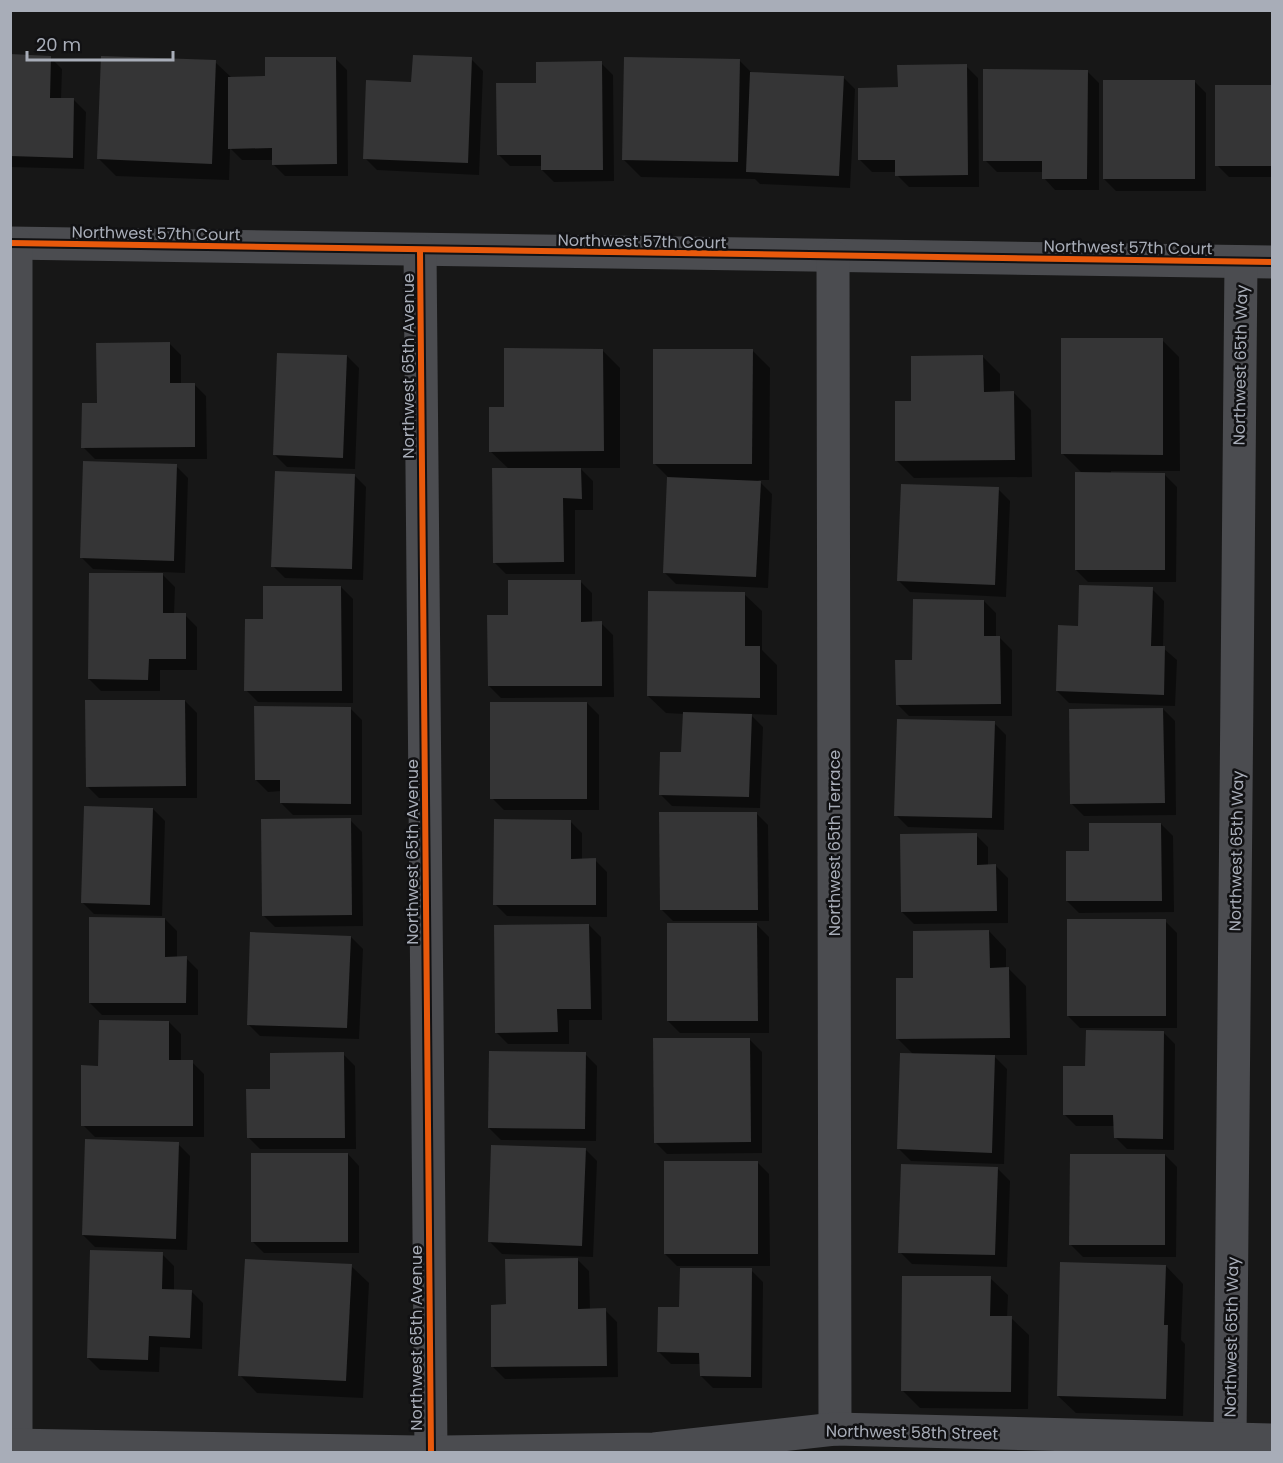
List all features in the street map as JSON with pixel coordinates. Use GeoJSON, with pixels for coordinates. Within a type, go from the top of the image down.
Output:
{"type":"FeatureCollection","features":[{"type":"Feature","properties":{"kind":"street","name":"Northwest 57th Court"},"geometry":{"type":"LineString","coordinates":[[13,244],[1257,262]]}},
{"type":"Feature","properties":{"kind":"street"},"geometry":{"type":"LineString","coordinates":[[13,244],[13,1445],[419,1452]]}},
{"type":"Feature","properties":{"kind":"street","name":"Northwest 65th Avenue"},"geometry":{"type":"LineString","coordinates":[[420,251],[430,1452]]}},
{"type":"Feature","properties":{"kind":"street","name":"Northwest 65th Terrace"},"geometry":{"type":"LineString","coordinates":[[832,257],[835,1429]]}},
{"type":"Feature","properties":{"kind":"street","name":"Northwest 65th Way"},"geometry":{"type":"LineString","coordinates":[[1230,1440],[1257,262]]}},
{"type":"Feature","properties":{"kind":"street","name":"Northwest 58th Street"},"geometry":{"type":"LineString","coordinates":[[444,1452],[654,1449],[835,1429],[1272,1440]]}},
{"type":"Feature","properties":{"kind":"building"},"geometry":{"type":"Polygon","coordinates":[[[10,54],[51,56],[50,98],[74,98],[73,158],[10,156],[10,54]]]}},
{"type":"Feature","properties":{"kind":"building"},"geometry":{"type":"Polygon","coordinates":[[[413,55],[472,57],[468,163],[363,159],[366,80],[411,82],[413,55]]]}},
{"type":"Feature","properties":{"kind":"building"},"geometry":{"type":"Polygon","coordinates":[[[101,56],[216,60],[212,164],[97,159],[101,56]]]}},
{"type":"Feature","properties":{"kind":"building"},"geometry":{"type":"Polygon","coordinates":[[[265,57],[336,57],[337,164],[272,165],[272,148],[228,149],[228,77],[265,76],[265,57]]]}},
{"type":"Feature","properties":{"kind":"building"},"geometry":{"type":"Polygon","coordinates":[[[624,57],[740,59],[738,162],[622,160],[624,57]]]}},
{"type":"Feature","properties":{"kind":"building"},"geometry":{"type":"Polygon","coordinates":[[[602,61],[603,170],[541,170],[541,155],[497,155],[496,83],[536,83],[536,62],[602,61]]]}},
{"type":"Feature","properties":{"kind":"building"},"geometry":{"type":"Polygon","coordinates":[[[967,64],[968,175],[895,176],[895,160],[858,160],[858,88],[898,87],[897,65],[967,64]]]}},
{"type":"Feature","properties":{"kind":"building"},"geometry":{"type":"Polygon","coordinates":[[[983,69],[1088,70],[1087,179],[1042,179],[1042,161],[983,161],[983,69]]]}},
{"type":"Feature","properties":{"kind":"building"},"geometry":{"type":"Polygon","coordinates":[[[750,72],[844,76],[839,176],[746,172],[750,72]]]}},
{"type":"Feature","properties":{"kind":"building"},"geometry":{"type":"Polygon","coordinates":[[[1103,80],[1195,80],[1195,179],[1103,179],[1103,80]]]}},
{"type":"Feature","properties":{"kind":"building"},"geometry":{"type":"Polygon","coordinates":[[[1215,85],[1272,85],[1272,166],[1215,166],[1215,85]]]}},
{"type":"Feature","properties":{"kind":"building"},"geometry":{"type":"Polygon","coordinates":[[[1061,338],[1163,338],[1163,455],[1061,454],[1061,338]]]}},
{"type":"Feature","properties":{"kind":"building"},"geometry":{"type":"Polygon","coordinates":[[[170,342],[170,383],[195,383],[195,447],[81,448],[82,403],[97,403],[96,343],[170,342]]]}},
{"type":"Feature","properties":{"kind":"building"},"geometry":{"type":"Polygon","coordinates":[[[504,348],[603,349],[604,451],[489,452],[489,407],[504,407],[504,348]]]}},
{"type":"Feature","properties":{"kind":"building"},"geometry":{"type":"Polygon","coordinates":[[[653,349],[753,349],[752,464],[653,464],[653,349]]]}},
{"type":"Feature","properties":{"kind":"building"},"geometry":{"type":"Polygon","coordinates":[[[277,353],[347,355],[343,458],[273,455],[277,353]]]}},
{"type":"Feature","properties":{"kind":"building"},"geometry":{"type":"Polygon","coordinates":[[[983,355],[984,392],[1014,391],[1015,460],[895,461],[895,401],[911,401],[911,356],[983,355]]]}},
{"type":"Feature","properties":{"kind":"building"},"geometry":{"type":"Polygon","coordinates":[[[83,461],[177,464],[174,561],[80,558],[83,461]]]}},
{"type":"Feature","properties":{"kind":"building"},"geometry":{"type":"Polygon","coordinates":[[[492,468],[581,468],[582,499],[563,498],[564,562],[493,563],[492,468]]]}},
{"type":"Feature","properties":{"kind":"building"},"geometry":{"type":"Polygon","coordinates":[[[275,471],[355,474],[352,569],[271,567],[275,471]]]}},
{"type":"Feature","properties":{"kind":"building"},"geometry":{"type":"Polygon","coordinates":[[[1075,472],[1165,473],[1165,570],[1075,570],[1075,472]]]}},
{"type":"Feature","properties":{"kind":"building"},"geometry":{"type":"Polygon","coordinates":[[[667,477],[761,481],[756,577],[663,573],[667,477]]]}},
{"type":"Feature","properties":{"kind":"building"},"geometry":{"type":"Polygon","coordinates":[[[901,484],[999,487],[995,585],[897,581],[901,484]]]}},
{"type":"Feature","properties":{"kind":"building"},"geometry":{"type":"Polygon","coordinates":[[[89,573],[163,573],[163,613],[186,613],[186,659],[149,659],[148,680],[88,679],[89,573]]]}},
{"type":"Feature","properties":{"kind":"building"},"geometry":{"type":"Polygon","coordinates":[[[508,580],[581,580],[581,622],[602,621],[602,686],[488,686],[487,615],[508,615],[508,580]]]}},
{"type":"Feature","properties":{"kind":"building"},"geometry":{"type":"Polygon","coordinates":[[[1079,585],[1153,587],[1151,646],[1165,646],[1164,695],[1056,691],[1058,625],[1078,626],[1079,585]]]}},
{"type":"Feature","properties":{"kind":"building"},"geometry":{"type":"Polygon","coordinates":[[[263,586],[341,586],[342,691],[244,691],[245,619],[263,619],[263,586]]]}},
{"type":"Feature","properties":{"kind":"building"},"geometry":{"type":"Polygon","coordinates":[[[648,591],[745,592],[745,646],[760,646],[760,698],[647,696],[648,591]]]}},
{"type":"Feature","properties":{"kind":"building"},"geometry":{"type":"Polygon","coordinates":[[[913,599],[984,600],[984,636],[1000,636],[1001,704],[896,705],[895,660],[912,660],[913,599]]]}},
{"type":"Feature","properties":{"kind":"building"},"geometry":{"type":"Polygon","coordinates":[[[85,700],[185,700],[186,786],[86,787],[85,700]]]}},
{"type":"Feature","properties":{"kind":"building"},"geometry":{"type":"Polygon","coordinates":[[[490,702],[587,702],[587,799],[490,799],[490,702]]]}},
{"type":"Feature","properties":{"kind":"building"},"geometry":{"type":"Polygon","coordinates":[[[254,706],[351,707],[351,804],[280,803],[280,780],[255,780],[254,706]]]}},
{"type":"Feature","properties":{"kind":"building"},"geometry":{"type":"Polygon","coordinates":[[[1163,708],[1165,803],[1070,804],[1069,709],[1163,708]]]}},
{"type":"Feature","properties":{"kind":"building"},"geometry":{"type":"Polygon","coordinates":[[[683,712],[752,714],[749,797],[659,795],[660,752],[681,752],[683,712]]]}},
{"type":"Feature","properties":{"kind":"building"},"geometry":{"type":"Polygon","coordinates":[[[897,719],[995,721],[992,818],[894,816],[897,719]]]}},
{"type":"Feature","properties":{"kind":"building"},"geometry":{"type":"Polygon","coordinates":[[[84,806],[153,808],[150,905],[81,903],[84,806]]]}},
{"type":"Feature","properties":{"kind":"building"},"geometry":{"type":"Polygon","coordinates":[[[659,812],[757,812],[758,910],[660,910],[659,812]]]}},
{"type":"Feature","properties":{"kind":"building"},"geometry":{"type":"Polygon","coordinates":[[[351,818],[352,915],[262,916],[261,819],[351,818]]]}},
{"type":"Feature","properties":{"kind":"building"},"geometry":{"type":"Polygon","coordinates":[[[494,819],[571,820],[571,859],[596,858],[596,905],[493,905],[494,819]]]}},
{"type":"Feature","properties":{"kind":"building"},"geometry":{"type":"Polygon","coordinates":[[[1089,823],[1161,823],[1162,901],[1066,901],[1066,851],[1089,851],[1089,823]]]}},
{"type":"Feature","properties":{"kind":"building"},"geometry":{"type":"Polygon","coordinates":[[[977,833],[977,865],[996,864],[997,911],[901,912],[900,834],[977,833]]]}},
{"type":"Feature","properties":{"kind":"building"},"geometry":{"type":"Polygon","coordinates":[[[89,917],[165,918],[165,957],[187,956],[186,1003],[89,1003],[89,917]]]}},
{"type":"Feature","properties":{"kind":"building"},"geometry":{"type":"Polygon","coordinates":[[[1067,919],[1166,919],[1166,1016],[1067,1016],[1067,919]]]}},
{"type":"Feature","properties":{"kind":"building"},"geometry":{"type":"Polygon","coordinates":[[[667,923],[757,923],[758,1021],[667,1021],[667,923]]]}},
{"type":"Feature","properties":{"kind":"building"},"geometry":{"type":"Polygon","coordinates":[[[589,924],[591,1009],[557,1009],[558,1032],[495,1033],[494,925],[589,924]]]}},
{"type":"Feature","properties":{"kind":"building"},"geometry":{"type":"Polygon","coordinates":[[[989,930],[990,968],[1009,967],[1010,1038],[896,1039],[896,978],[913,978],[913,931],[989,930]]]}},
{"type":"Feature","properties":{"kind":"building"},"geometry":{"type":"Polygon","coordinates":[[[250,932],[351,936],[347,1028],[247,1025],[250,932]]]}},
{"type":"Feature","properties":{"kind":"building"},"geometry":{"type":"Polygon","coordinates":[[[99,1020],[169,1021],[169,1060],[193,1060],[193,1126],[81,1126],[81,1065],[98,1066],[99,1020]]]}},
{"type":"Feature","properties":{"kind":"building"},"geometry":{"type":"Polygon","coordinates":[[[1086,1030],[1164,1031],[1163,1139],[1114,1138],[1113,1115],[1063,1115],[1063,1066],[1085,1066],[1086,1030]]]}},
{"type":"Feature","properties":{"kind":"building"},"geometry":{"type":"Polygon","coordinates":[[[653,1038],[750,1038],[751,1142],[654,1143],[653,1038]]]}},
{"type":"Feature","properties":{"kind":"building"},"geometry":{"type":"Polygon","coordinates":[[[489,1051],[586,1052],[585,1129],[488,1128],[489,1051]]]}},
{"type":"Feature","properties":{"kind":"building"},"geometry":{"type":"Polygon","coordinates":[[[344,1052],[345,1138],[247,1138],[246,1089],[270,1089],[270,1053],[344,1052]]]}},
{"type":"Feature","properties":{"kind":"building"},"geometry":{"type":"Polygon","coordinates":[[[900,1053],[995,1055],[992,1153],[897,1149],[900,1053]]]}},
{"type":"Feature","properties":{"kind":"building"},"geometry":{"type":"Polygon","coordinates":[[[85,1139],[179,1142],[176,1239],[82,1235],[85,1139]]]}},
{"type":"Feature","properties":{"kind":"building"},"geometry":{"type":"Polygon","coordinates":[[[491,1145],[586,1148],[582,1246],[488,1242],[491,1145]]]}},
{"type":"Feature","properties":{"kind":"building"},"geometry":{"type":"Polygon","coordinates":[[[251,1153],[348,1153],[348,1242],[251,1242],[251,1153]]]}},
{"type":"Feature","properties":{"kind":"building"},"geometry":{"type":"Polygon","coordinates":[[[1070,1154],[1165,1154],[1165,1245],[1069,1245],[1070,1154]]]}},
{"type":"Feature","properties":{"kind":"building"},"geometry":{"type":"Polygon","coordinates":[[[664,1161],[758,1161],[758,1254],[664,1254],[664,1161]]]}},
{"type":"Feature","properties":{"kind":"building"},"geometry":{"type":"Polygon","coordinates":[[[901,1164],[998,1167],[995,1255],[898,1253],[901,1164]]]}},
{"type":"Feature","properties":{"kind":"building"},"geometry":{"type":"Polygon","coordinates":[[[90,1250],[163,1252],[162,1289],[192,1290],[190,1338],[149,1336],[148,1360],[87,1358],[90,1250]]]}},
{"type":"Feature","properties":{"kind":"building"},"geometry":{"type":"Polygon","coordinates":[[[578,1258],[578,1309],[606,1308],[607,1366],[491,1367],[491,1305],[506,1304],[505,1259],[578,1258]]]}},
{"type":"Feature","properties":{"kind":"building"},"geometry":{"type":"Polygon","coordinates":[[[245,1259],[352,1264],[346,1381],[238,1376],[245,1259]]]}},
{"type":"Feature","properties":{"kind":"building"},"geometry":{"type":"Polygon","coordinates":[[[1060,1262],[1166,1265],[1164,1325],[1168,1325],[1166,1399],[1057,1396],[1060,1262]]]}},
{"type":"Feature","properties":{"kind":"building"},"geometry":{"type":"Polygon","coordinates":[[[680,1268],[752,1268],[751,1377],[700,1376],[699,1353],[657,1352],[658,1307],[679,1307],[680,1268]]]}},
{"type":"Feature","properties":{"kind":"building"},"geometry":{"type":"Polygon","coordinates":[[[902,1276],[991,1276],[990,1316],[1012,1316],[1011,1392],[901,1391],[902,1276]]]}},
{"type":"Feature","properties":{"kind":"cycle path"},"geometry":{"type":"LineString","coordinates":[[10,243],[1272,262]]}},
{"type":"Feature","properties":{"kind":"cycle path"},"geometry":{"type":"LineString","coordinates":[[420,251],[431,1452]]}}]}
